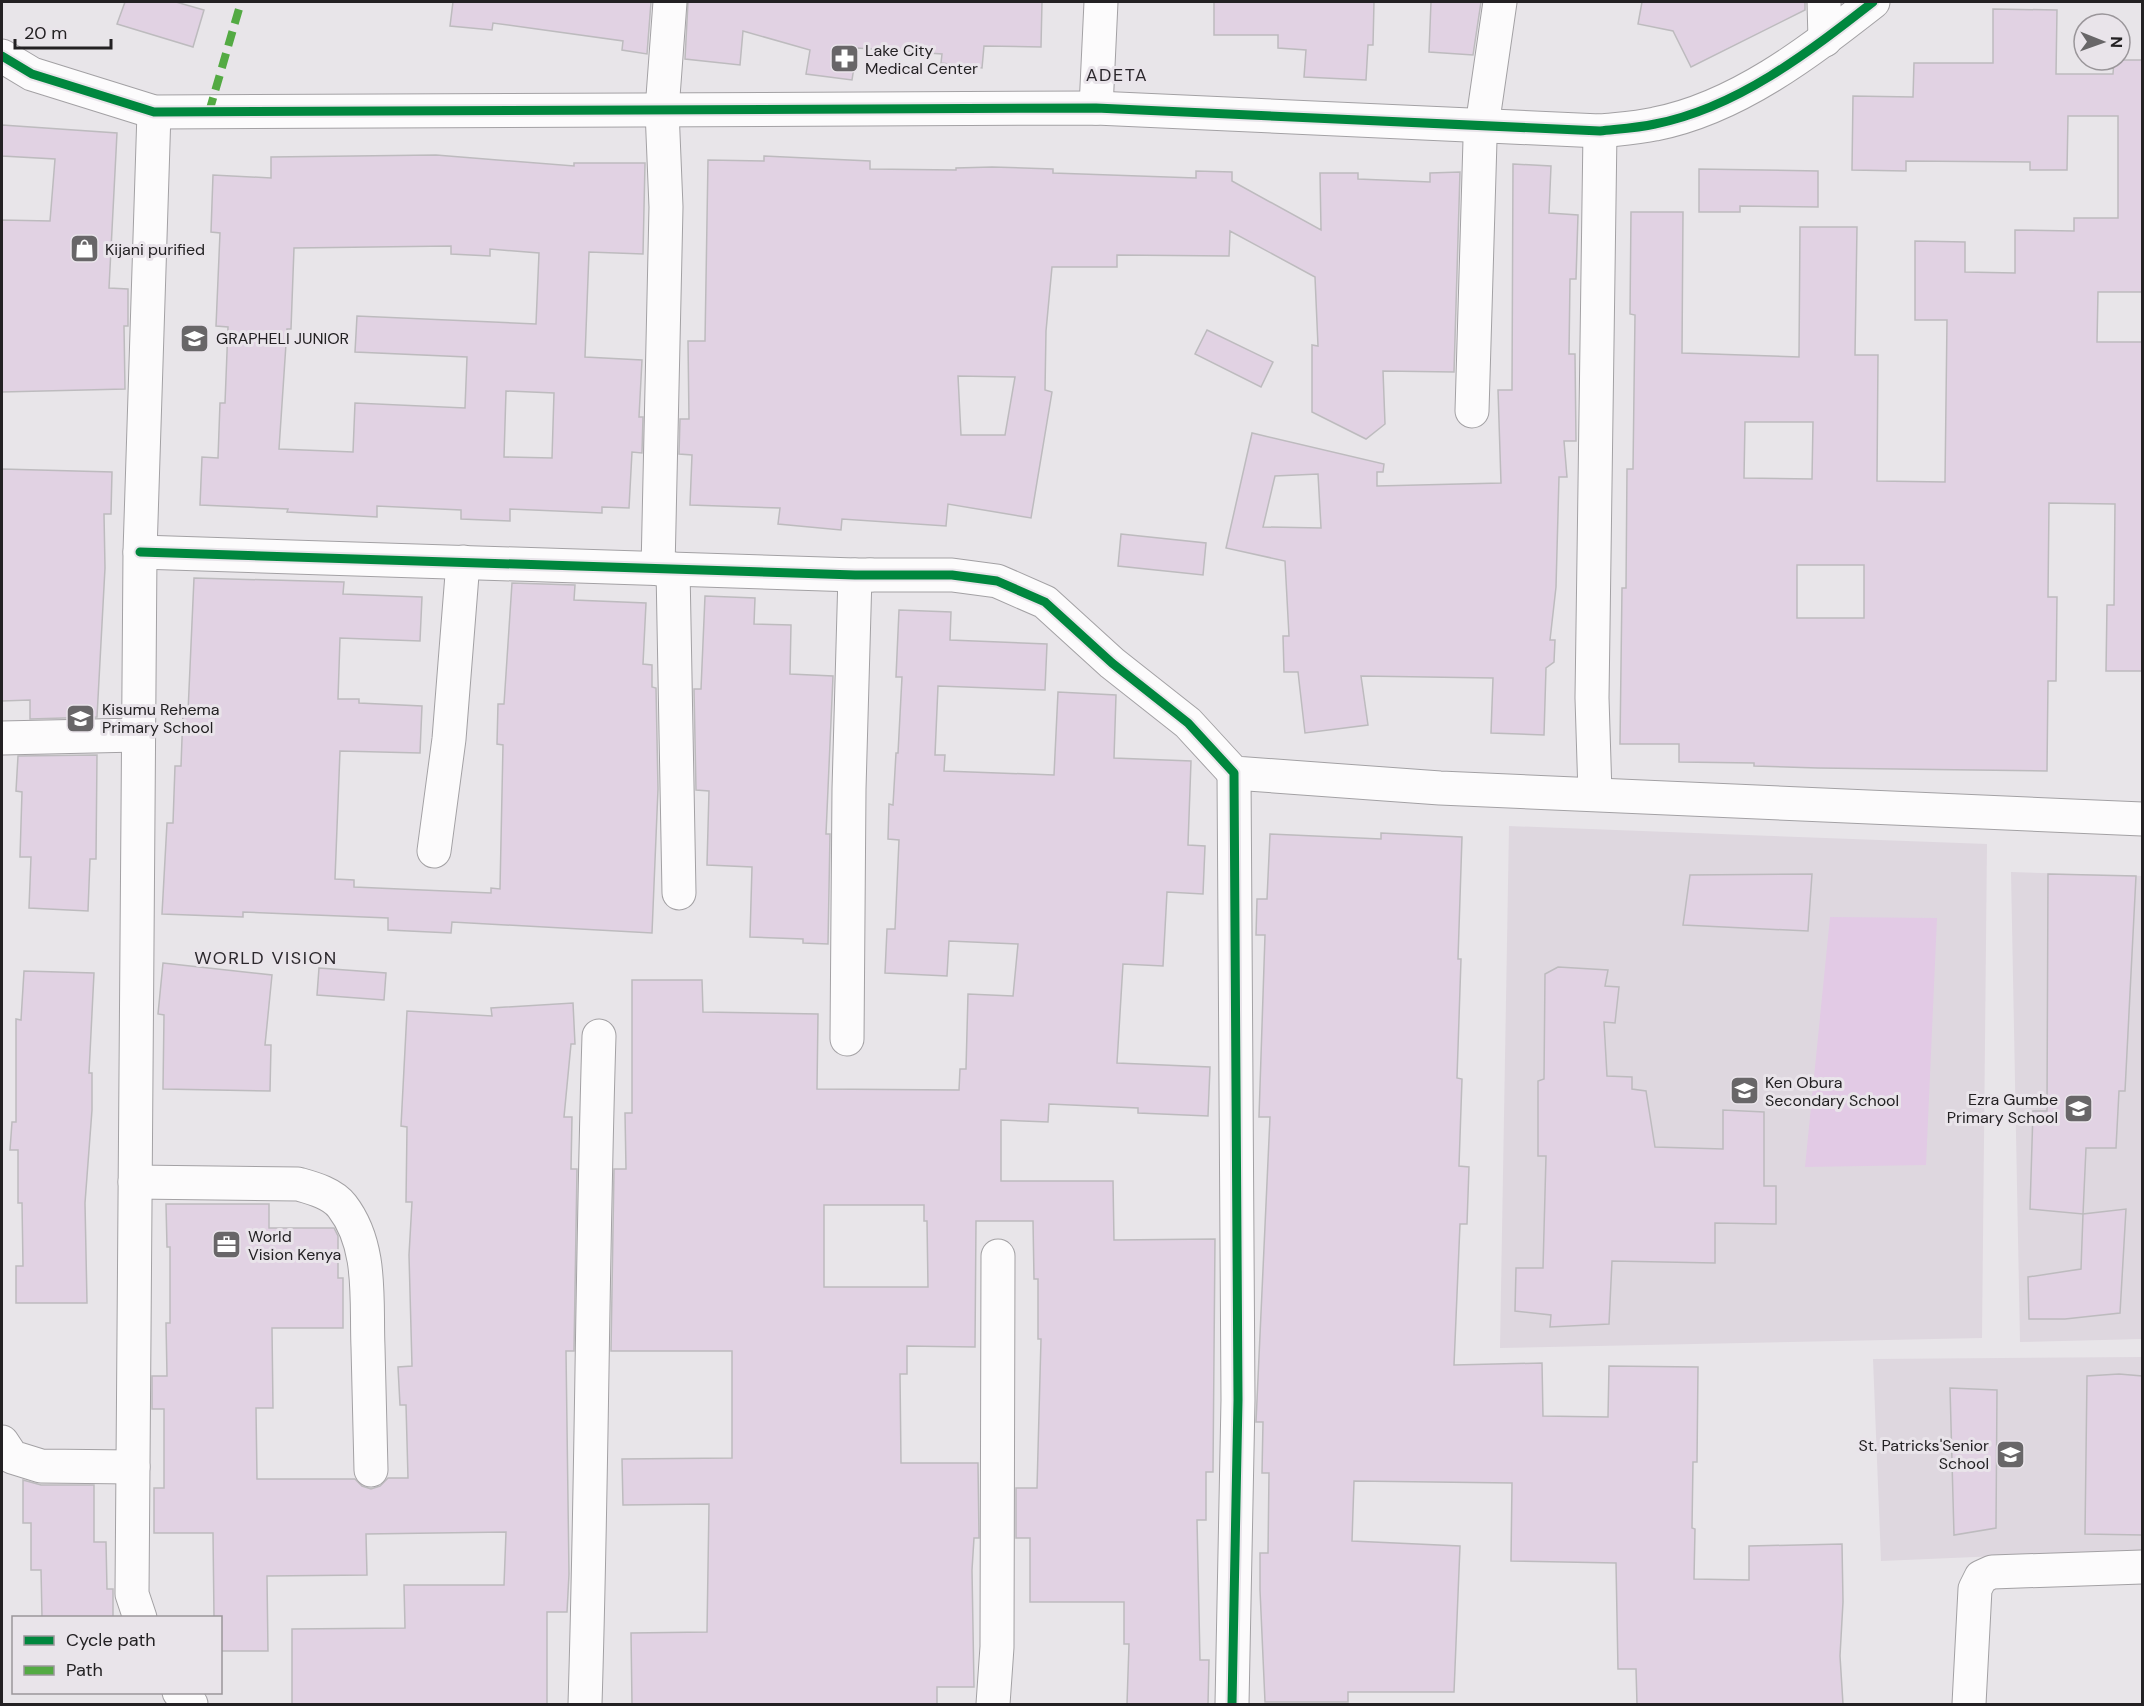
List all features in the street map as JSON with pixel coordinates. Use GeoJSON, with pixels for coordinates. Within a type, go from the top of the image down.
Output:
{"type":"FeatureCollection","features":[{"type":"Feature","properties":{"kind":"street"},"geometry":{"type":"LineString","coordinates":[[670,2],[662,110],[666,207],[666,569],[679,893]]}},
{"type":"Feature","properties":{"kind":"street"},"geometry":{"type":"LineString","coordinates":[[1096,108],[1101,2]]}},
{"type":"Feature","properties":{"kind":"street"},"geometry":{"type":"LineString","coordinates":[[1472,411],[1480,140],[1500,2]]}},
{"type":"Feature","properties":{"kind":"street"},"geometry":{"type":"LineString","coordinates":[[1824,2],[1825,40]]}},
{"type":"Feature","properties":{"kind":"street"},"geometry":{"type":"LineString","coordinates":[[2,56],[32,74],[154,112],[1096,108],[1600,131],[1656,124],[1714,106],[1764,79],[1825,40],[1873,2]]}},
{"type":"Feature","properties":{"kind":"street"},"geometry":{"type":"LineString","coordinates":[[140,1616],[132,1594],[138,735],[140,552],[154,112]]}},
{"type":"Feature","properties":{"kind":"street"},"geometry":{"type":"LineString","coordinates":[[1595,794],[1592,698],[1600,131]]}},
{"type":"Feature","properties":{"kind":"street"},"geometry":{"type":"LineString","coordinates":[[140,552],[863,575],[952,575],[997,581],[1045,602],[1112,663],[1188,723],[1234,773],[1238,1400],[1232,1704]]}},
{"type":"Feature","properties":{"kind":"street"},"geometry":{"type":"LineString","coordinates":[[434,851],[448,739],[463,562]]}},
{"type":"Feature","properties":{"kind":"street"},"geometry":{"type":"LineString","coordinates":[[847,1039],[849,789],[863,575]]}},
{"type":"Feature","properties":{"kind":"street"},"geometry":{"type":"LineString","coordinates":[[2,738],[138,735]]}},
{"type":"Feature","properties":{"kind":"street"},"geometry":{"type":"LineString","coordinates":[[1234,773],[1440,788],[2142,819]]}},
{"type":"Feature","properties":{"kind":"street"},"geometry":{"type":"LineString","coordinates":[[585,1704],[591,1498],[592,1263],[599,1036]]}},
{"type":"Feature","properties":{"kind":"street"},"geometry":{"type":"LineString","coordinates":[[135,1182],[298,1184],[320,1190],[341,1204],[354,1227],[364,1257],[368,1292],[371,1470]]}},
{"type":"Feature","properties":{"kind":"street"},"geometry":{"type":"LineString","coordinates":[[993,1704],[998,1647],[998,1256]]}},
{"type":"Feature","properties":{"kind":"street"},"geometry":{"type":"LineString","coordinates":[[2,1442],[12,1457],[41,1466],[133,1467]]}},
{"type":"Feature","properties":{"kind":"street"},"geometry":{"type":"LineString","coordinates":[[1969,1704],[1975,1589],[1981,1577],[1992,1572],[2142,1567]]}},
{"type":"Feature","properties":{"kind":"shaded area","name":"Ken Obura Secondary School"},"geometry":{"type":"Polygon","coordinates":[[[1509,826],[1987,844],[1982,1338],[1500,1348],[1509,826]]]}},
{"type":"Feature","properties":{"kind":"shaded area","name":"Ezra Gumbe Primary School"},"geometry":{"type":"Polygon","coordinates":[[[2011,872],[2142,876],[2142,1339],[2020,1342],[2011,872]]]}},
{"type":"Feature","properties":{"kind":"shaded area"},"geometry":{"type":"Polygon","coordinates":[[[1830,917],[1937,918],[1926,1165],[1805,1167],[1830,917]]]}},
{"type":"Feature","properties":{"kind":"shaded area","name":"St. Patricks'Senior School"},"geometry":{"type":"Polygon","coordinates":[[[2142,1357],[2142,1550],[1881,1561],[1873,1359],[2142,1357]]]}},
{"type":"Feature","properties":{"kind":"building"},"geometry":{"type":"Polygon","coordinates":[[[125,2],[176,2],[204,10],[193,47],[117,24],[125,2]]]}},
{"type":"Feature","properties":{"kind":"building"},"geometry":{"type":"Polygon","coordinates":[[[453,2],[651,2],[647,54],[622,50],[623,41],[493,23],[492,30],[450,26],[453,2]]]}},
{"type":"Feature","properties":{"kind":"building"},"geometry":{"type":"Polygon","coordinates":[[[688,2],[1042,2],[1041,47],[984,46],[982,68],[941,63],[942,54],[857,48],[852,80],[806,74],[810,50],[743,31],[740,65],[685,59],[688,2]]]}},
{"type":"Feature","properties":{"kind":"building"},"geometry":{"type":"Polygon","coordinates":[[[1214,2],[1374,2],[1373,45],[1368,45],[1366,80],[1304,77],[1306,50],[1278,48],[1278,35],[1214,35],[1214,2]]]}},
{"type":"Feature","properties":{"kind":"building"},"geometry":{"type":"Polygon","coordinates":[[[1431,2],[1481,2],[1473,55],[1429,52],[1431,2]]]}},
{"type":"Feature","properties":{"kind":"building"},"geometry":{"type":"Polygon","coordinates":[[[1642,2],[1805,2],[1805,10],[1691,67],[1673,31],[1638,24],[1642,2]]]}},
{"type":"Feature","properties":{"kind":"building"},"geometry":{"type":"Polygon","coordinates":[[[1993,9],[2057,10],[2056,74],[2132,72],[2132,60],[2142,60],[2142,292],[2098,292],[2097,342],[2142,342],[2142,671],[2106,671],[2107,605],[2114,605],[2115,504],[2049,503],[2048,597],[2057,597],[2056,681],[2048,681],[2047,771],[1818,768],[1754,766],[1754,763],[1679,762],[1679,744],[1620,744],[1622,588],[1626,588],[1627,469],[1633,469],[1635,315],[1630,314],[1631,212],[1683,212],[1682,353],[1799,357],[1800,227],[1857,227],[1855,355],[1878,355],[1877,481],[1945,482],[1947,320],[1915,320],[1915,241],[1965,242],[1965,272],[2015,273],[2015,230],[2074,231],[2074,218],[2118,218],[2118,116],[2068,116],[2067,170],[2030,170],[2030,162],[1906,161],[1906,171],[1852,170],[1853,96],[1913,97],[1914,63],[1993,63],[1993,9]],[[1745,422],[1744,478],[1812,479],[1813,422],[1745,422]],[[1797,565],[1797,618],[1864,618],[1864,565],[1797,565]]]}},
{"type":"Feature","properties":{"kind":"building"},"geometry":{"type":"Polygon","coordinates":[[[2,125],[117,133],[109,288],[128,289],[128,326],[124,326],[125,389],[2,392],[2,220],[50,221],[55,159],[2,156],[2,125]]]}},
{"type":"Feature","properties":{"kind":"building"},"geometry":{"type":"Polygon","coordinates":[[[436,155],[574,166],[574,163],[645,163],[643,254],[589,252],[585,357],[642,360],[639,417],[643,417],[642,453],[632,452],[629,508],[602,507],[602,513],[510,509],[510,521],[461,519],[461,510],[377,506],[377,517],[287,512],[288,509],[200,505],[202,457],[218,458],[220,403],[225,403],[228,327],[216,326],[220,233],[211,232],[213,175],[271,178],[271,157],[436,155]],[[451,246],[294,248],[291,329],[287,329],[279,449],[353,452],[355,403],[465,408],[467,357],[355,352],[357,316],[536,324],[539,253],[490,249],[490,256],[451,254],[451,246]],[[506,391],[504,457],[552,458],[554,393],[506,391]]]}},
{"type":"Feature","properties":{"kind":"building"},"geometry":{"type":"Polygon","coordinates":[[[764,156],[870,161],[870,169],[956,170],[956,168],[992,167],[1053,169],[1053,173],[1196,178],[1196,171],[1232,172],[1232,181],[1321,230],[1320,173],[1358,173],[1358,179],[1430,182],[1430,173],[1460,172],[1454,372],[1383,371],[1385,424],[1366,439],[1312,412],[1312,345],[1318,346],[1315,277],[1230,231],[1229,256],[1117,255],[1117,267],[1052,267],[1046,331],[1045,390],[1052,392],[1031,518],[948,504],[946,526],[842,519],[841,530],[778,524],[780,508],[690,505],[692,455],[679,454],[680,419],[689,419],[688,341],[705,341],[708,160],[764,161],[764,156]],[[958,376],[961,435],[1005,435],[1015,377],[958,376]]]}},
{"type":"Feature","properties":{"kind":"building"},"geometry":{"type":"Polygon","coordinates":[[[1513,164],[1551,166],[1549,213],[1578,215],[1576,279],[1570,279],[1569,354],[1575,354],[1576,441],[1564,441],[1567,477],[1559,477],[1556,587],[1550,640],[1555,640],[1554,662],[1546,668],[1544,735],[1491,733],[1493,678],[1361,676],[1368,725],[1305,733],[1298,672],[1284,672],[1283,636],[1289,636],[1285,561],[1226,548],[1252,433],[1384,464],[1383,472],[1377,472],[1377,486],[1501,483],[1498,390],[1512,390],[1513,164]],[[1318,474],[1275,476],[1263,527],[1321,528],[1318,474]]]}},
{"type":"Feature","properties":{"kind":"building"},"geometry":{"type":"Polygon","coordinates":[[[1699,169],[1818,171],[1818,207],[1740,206],[1740,212],[1699,212],[1699,169]]]}},
{"type":"Feature","properties":{"kind":"building"},"geometry":{"type":"Polygon","coordinates":[[[1207,330],[1273,362],[1261,387],[1195,354],[1207,330]]]}},
{"type":"Feature","properties":{"kind":"building"},"geometry":{"type":"Polygon","coordinates":[[[2,469],[112,472],[111,514],[104,514],[105,568],[97,717],[30,719],[30,700],[2,701],[2,469]]]}},
{"type":"Feature","properties":{"kind":"building"},"geometry":{"type":"Polygon","coordinates":[[[1121,534],[1206,543],[1203,575],[1118,566],[1121,534]]]}},
{"type":"Feature","properties":{"kind":"building"},"geometry":{"type":"Polygon","coordinates":[[[194,578],[344,582],[343,594],[422,597],[420,641],[340,638],[338,699],[359,699],[359,703],[422,706],[420,753],[340,751],[335,879],[354,880],[354,887],[491,893],[491,888],[500,889],[503,745],[497,744],[498,704],[504,704],[512,583],[575,585],[574,600],[646,603],[643,664],[652,665],[652,687],[656,688],[658,789],[652,933],[452,922],[451,933],[388,930],[388,918],[243,912],[243,917],[162,914],[167,823],[173,823],[175,766],[181,766],[183,712],[188,712],[194,578]]]}},
{"type":"Feature","properties":{"kind":"building"},"geometry":{"type":"Polygon","coordinates":[[[705,596],[755,598],[754,624],[791,625],[790,674],[833,676],[826,834],[830,834],[828,944],[803,943],[803,939],[750,937],[752,867],[707,865],[709,791],[696,790],[694,689],[701,689],[705,596]]]}},
{"type":"Feature","properties":{"kind":"building"},"geometry":{"type":"Polygon","coordinates":[[[899,610],[951,612],[950,640],[1047,644],[1045,690],[938,686],[935,755],[945,755],[944,771],[1054,775],[1058,692],[1116,695],[1114,758],[1191,761],[1188,845],[1205,846],[1203,894],[1167,892],[1163,966],[1123,964],[1117,1063],[1210,1067],[1208,1116],[1138,1113],[1138,1108],[1049,1104],[1048,1122],[1001,1120],[1001,1181],[1113,1181],[1114,1240],[1215,1239],[1213,1472],[1206,1472],[1206,1520],[1197,1520],[1200,1660],[1209,1660],[1208,1704],[1127,1704],[1129,1644],[1124,1644],[1124,1602],[1030,1602],[1030,1538],[1016,1538],[1016,1488],[1037,1488],[1041,1339],[1038,1339],[1038,1279],[1034,1279],[1033,1221],[976,1221],[975,1347],[907,1346],[907,1374],[900,1374],[901,1463],[978,1463],[979,1538],[974,1538],[972,1570],[974,1687],[937,1687],[937,1704],[632,1704],[631,1633],[707,1632],[709,1504],[623,1505],[622,1459],[732,1458],[732,1351],[611,1351],[614,1169],[626,1169],[625,1113],[632,1113],[632,980],[702,980],[703,1012],[818,1014],[817,1089],[959,1090],[960,1069],[966,1069],[968,994],[1013,996],[1018,944],[949,941],[947,976],[885,973],[887,929],[895,929],[899,840],[888,839],[889,804],[893,805],[896,753],[898,753],[902,677],[896,677],[899,610]],[[824,1205],[824,1287],[928,1287],[927,1221],[924,1221],[924,1205],[824,1205]]]}},
{"type":"Feature","properties":{"kind":"building"},"geometry":{"type":"Polygon","coordinates":[[[97,755],[96,859],[90,859],[88,911],[29,908],[31,857],[20,857],[22,792],[16,791],[18,756],[97,755]]]}},
{"type":"Feature","properties":{"kind":"building"},"geometry":{"type":"Polygon","coordinates":[[[1381,833],[1462,837],[1457,1078],[1462,1079],[1459,1166],[1469,1167],[1467,1224],[1460,1224],[1454,1365],[1542,1363],[1543,1416],[1608,1417],[1609,1366],[1698,1367],[1697,1462],[1693,1462],[1694,1579],[1749,1580],[1749,1546],[1842,1544],[1843,1602],[1840,1656],[1843,1704],[1637,1704],[1636,1669],[1618,1669],[1616,1563],[1511,1561],[1512,1483],[1354,1481],[1352,1541],[1460,1546],[1454,1692],[1348,1692],[1348,1702],[1265,1702],[1260,1553],[1268,1553],[1269,1473],[1262,1473],[1263,1422],[1256,1422],[1270,1117],[1259,1117],[1265,935],[1256,935],[1257,899],[1267,899],[1270,834],[1381,839],[1381,833]]]}},
{"type":"Feature","properties":{"kind":"building"},"geometry":{"type":"Polygon","coordinates":[[[1812,874],[1808,931],[1683,925],[1690,875],[1812,874]]]}},
{"type":"Feature","properties":{"kind":"building"},"geometry":{"type":"Polygon","coordinates":[[[2048,874],[2136,876],[2125,1091],[2119,1091],[2116,1148],[2086,1148],[2083,1214],[2030,1209],[2033,1111],[2047,1111],[2048,874]]]}},
{"type":"Feature","properties":{"kind":"building"},"geometry":{"type":"Polygon","coordinates":[[[163,963],[272,975],[265,1045],[271,1045],[270,1091],[163,1089],[164,1015],[158,1014],[163,963]]]}},
{"type":"Feature","properties":{"kind":"building"},"geometry":{"type":"Polygon","coordinates":[[[1558,967],[1608,970],[1605,986],[1619,987],[1615,1023],[1604,1022],[1607,1076],[1632,1077],[1632,1089],[1646,1091],[1655,1147],[1723,1149],[1723,1110],[1764,1112],[1764,1186],[1776,1186],[1776,1224],[1715,1223],[1715,1263],[1612,1261],[1609,1324],[1550,1327],[1551,1315],[1515,1311],[1516,1268],[1543,1268],[1546,1156],[1538,1156],[1538,1081],[1544,1079],[1545,974],[1558,967]]]}},
{"type":"Feature","properties":{"kind":"building"},"geometry":{"type":"Polygon","coordinates":[[[319,968],[386,973],[384,1000],[317,995],[319,968]]]}},
{"type":"Feature","properties":{"kind":"building"},"geometry":{"type":"Polygon","coordinates":[[[24,971],[94,973],[89,1073],[92,1073],[92,1110],[85,1203],[87,1303],[16,1303],[16,1266],[23,1266],[22,1203],[18,1203],[18,1150],[10,1150],[12,1122],[16,1122],[16,1019],[21,1020],[24,971]]]}},
{"type":"Feature","properties":{"kind":"building"},"geometry":{"type":"Polygon","coordinates":[[[573,1003],[575,1044],[571,1044],[564,1117],[572,1117],[571,1169],[577,1169],[574,1351],[566,1351],[569,1574],[567,1612],[547,1612],[547,1704],[292,1704],[292,1629],[405,1628],[404,1585],[504,1585],[506,1532],[366,1534],[367,1575],[267,1576],[268,1651],[222,1651],[222,1616],[214,1616],[213,1533],[154,1533],[154,1488],[164,1488],[164,1409],[152,1409],[152,1376],[167,1376],[166,1323],[170,1323],[170,1247],[167,1247],[166,1204],[269,1204],[269,1228],[334,1228],[338,1236],[338,1278],[343,1278],[343,1328],[272,1328],[273,1408],[256,1408],[257,1479],[355,1479],[362,1486],[371,1489],[380,1486],[388,1478],[408,1478],[406,1405],[400,1405],[398,1367],[412,1366],[409,1255],[412,1202],[406,1202],[407,1127],[401,1126],[407,1011],[492,1016],[491,1008],[573,1003]]]}},
{"type":"Feature","properties":{"kind":"building"},"geometry":{"type":"Polygon","coordinates":[[[2126,1209],[2120,1313],[2065,1319],[2029,1319],[2028,1277],[2081,1269],[2083,1214],[2126,1209]]]}},
{"type":"Feature","properties":{"kind":"building"},"geometry":{"type":"Polygon","coordinates":[[[2119,1374],[2142,1376],[2142,1535],[2085,1534],[2087,1376],[2119,1374]]]}},
{"type":"Feature","properties":{"kind":"building"},"geometry":{"type":"Polygon","coordinates":[[[1950,1388],[1997,1390],[1996,1528],[1954,1535],[1950,1388]]]}},
{"type":"Feature","properties":{"kind":"building"},"geometry":{"type":"Polygon","coordinates":[[[23,1480],[41,1485],[94,1485],[94,1542],[106,1542],[107,1589],[113,1589],[113,1616],[42,1616],[41,1570],[31,1570],[31,1523],[23,1523],[23,1480]]]}},
{"type":"Feature","properties":{"kind":"marked path"},"geometry":{"type":"LineString","coordinates":[[209,112],[241,2]]}},
{"type":"Feature","properties":{"kind":"cycle path"},"geometry":{"type":"LineString","coordinates":[[2,56],[32,74],[154,112],[1096,108],[1600,131],[1655,124],[1685,116],[1743,92],[1798,58],[1873,2]]}},
{"type":"Feature","properties":{"kind":"cycle path"},"geometry":{"type":"LineString","coordinates":[[140,552],[855,575],[952,575],[997,581],[1045,602],[1112,663],[1188,723],[1234,773],[1238,1400],[1232,1704]]}},
{"type":"Feature","properties":{"kind":"place","name":"Lake City Medical Center"},"geometry":{"type":"Point","coordinates":[844,59]}},
{"type":"Feature","properties":{"kind":"place","name":"Kijani purified"},"geometry":{"type":"Point","coordinates":[84,249]}},
{"type":"Feature","properties":{"kind":"place","name":"GRAPHELI JUNIOR"},"geometry":{"type":"Point","coordinates":[195,338]}},
{"type":"Feature","properties":{"kind":"place","name":"Kisumu Rehema Primary School"},"geometry":{"type":"Point","coordinates":[81,718]}},
{"type":"Feature","properties":{"kind":"place","name":"Ken Obura Secondary School"},"geometry":{"type":"Point","coordinates":[1744,1091]}},
{"type":"Feature","properties":{"kind":"place","name":"Ezra Gumbe Primary School"},"geometry":{"type":"Point","coordinates":[2079,1108]}},
{"type":"Feature","properties":{"kind":"place","name":"World Vision Kenya"},"geometry":{"type":"Point","coordinates":[227,1245]}},
{"type":"Feature","properties":{"kind":"place","name":"St. Patricks'Senior School"},"geometry":{"type":"Point","coordinates":[2010,1454]}},
{"type":"Feature","properties":{"kind":"district","name":"ADETA"},"geometry":{"type":"Point","coordinates":[1117,75]}},
{"type":"Feature","properties":{"kind":"district","name":"WORLD VISION"},"geometry":{"type":"Point","coordinates":[266,958]}}]}
